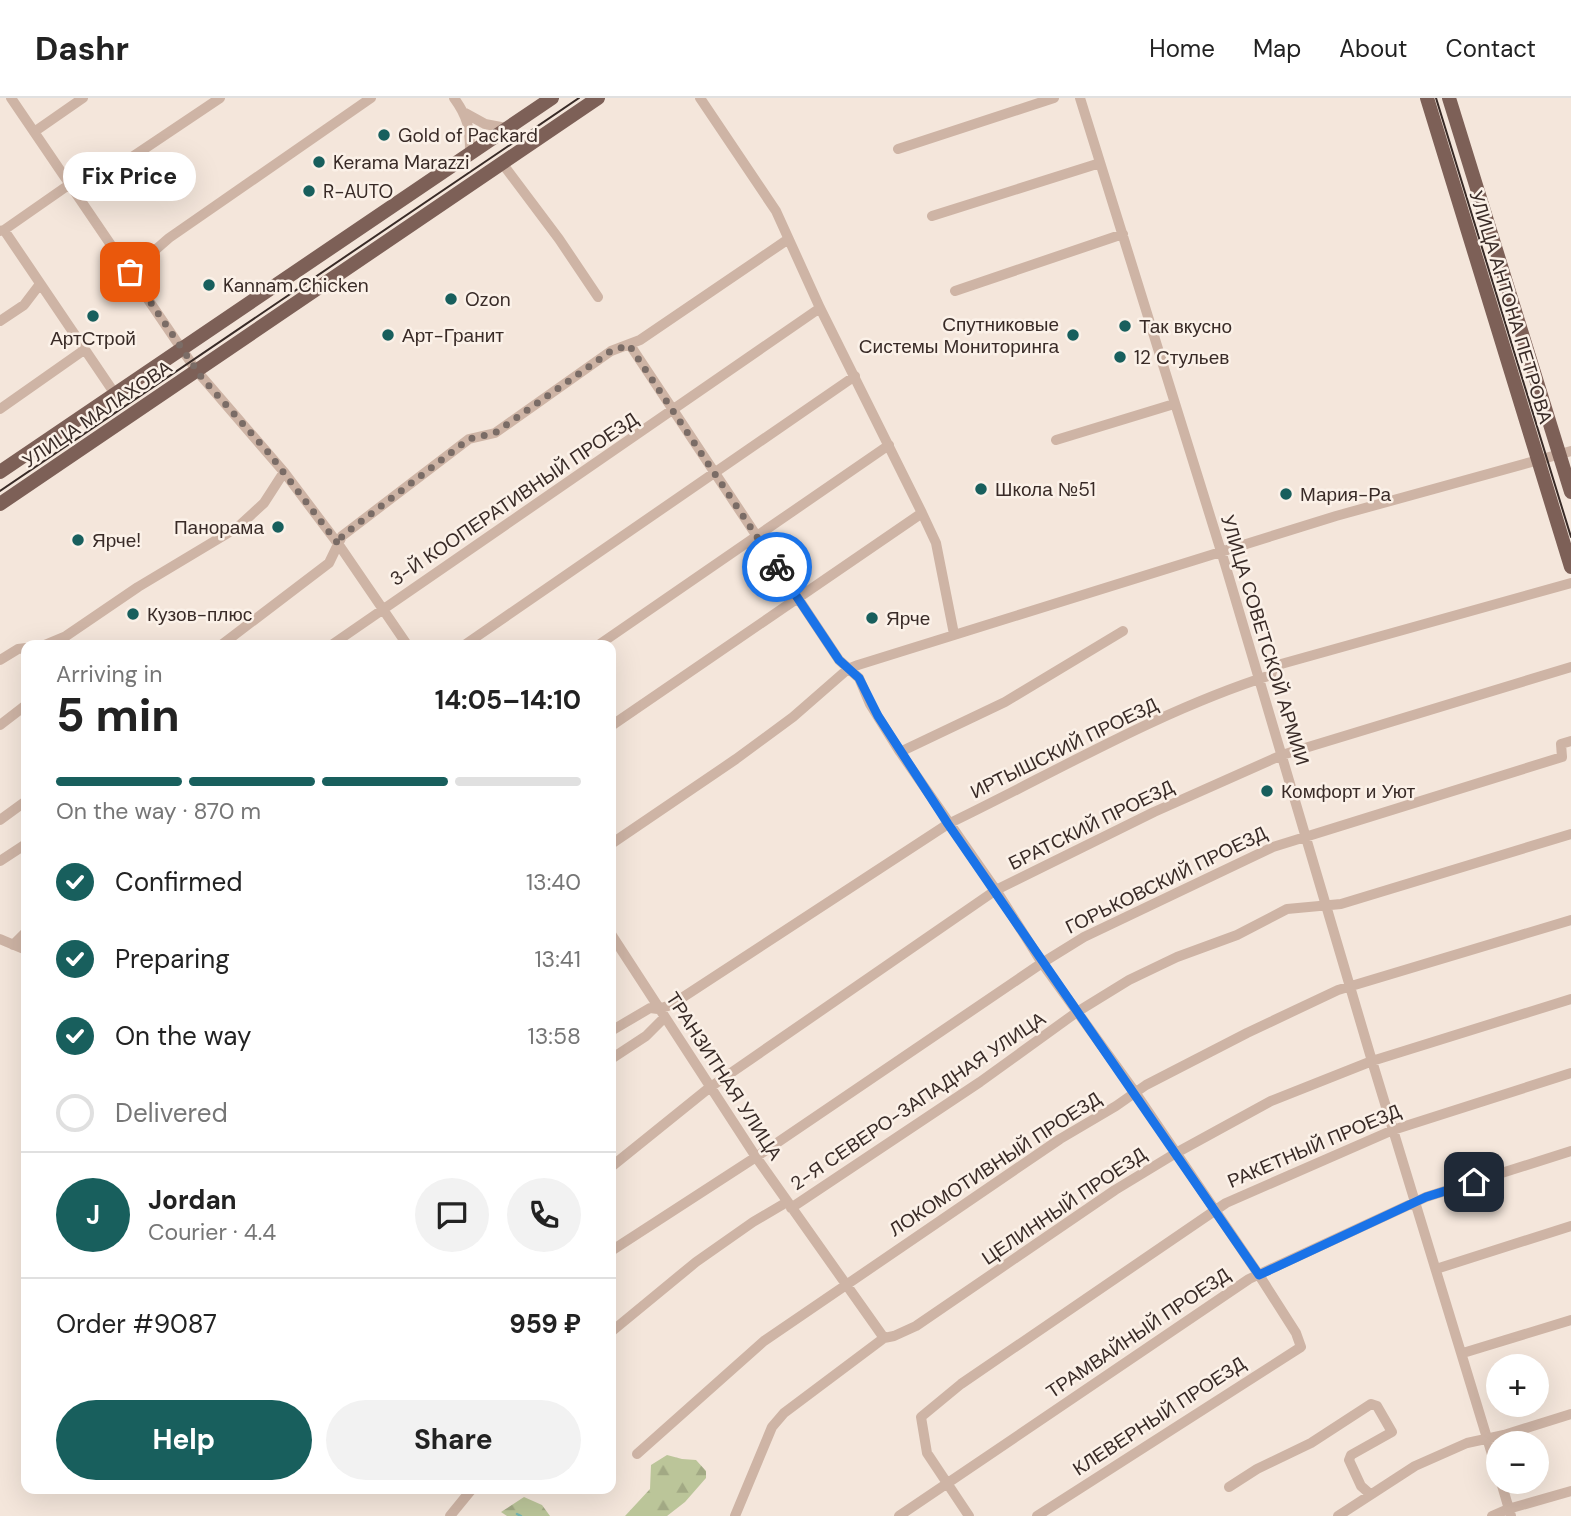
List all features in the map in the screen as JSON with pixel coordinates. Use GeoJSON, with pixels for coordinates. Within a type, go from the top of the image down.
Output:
{"type":"FeatureCollection","features":[{"type":"Feature","properties":{"kind":"main road","name":"УЛИЦА МАЛАХОВА"},"geometry":{"type":"LineString","coordinates":[[0,472],[552,98]]}},
{"type":"Feature","properties":{"kind":"main road","name":"УЛИЦА МАЛАХОВА"},"geometry":{"type":"LineString","coordinates":[[0,504],[598,98]]}},
{"type":"Feature","properties":{"kind":"main road","name":"УЛИЦА АНТОНА ПЕТРОВА"},"geometry":{"type":"LineString","coordinates":[[1427,98],[1571,567]]}},
{"type":"Feature","properties":{"kind":"main road","name":"УЛИЦА АНТОНА ПЕТРОВА"},"geometry":{"type":"LineString","coordinates":[[1449,98],[1565,453],[1571,492]]}},
{"type":"Feature","properties":{"kind":"main road"},"geometry":{"type":"LineString","coordinates":[[27,454],[41,475]]}},
{"type":"Feature","properties":{"kind":"street"},"geometry":{"type":"LineString","coordinates":[[11,98],[196,370],[284,472],[339,545],[404,640]]}},
{"type":"Feature","properties":{"kind":"street"},"geometry":{"type":"LineString","coordinates":[[34,132],[83,98]]}},
{"type":"Feature","properties":{"kind":"street"},"geometry":{"type":"LineString","coordinates":[[115,394],[2,231],[220,98]]}},
{"type":"Feature","properties":{"kind":"street"},"geometry":{"type":"LineString","coordinates":[[130,272],[169,238],[371,98]]}},
{"type":"Feature","properties":{"kind":"street"},"geometry":{"type":"LineString","coordinates":[[454,98],[465,113],[470,152]]}},
{"type":"Feature","properties":{"kind":"street"},"geometry":{"type":"LineString","coordinates":[[700,98],[776,211],[820,308],[922,513],[938,551],[954,634]]}},
{"type":"Feature","properties":{"kind":"street"},"geometry":{"type":"LineString","coordinates":[[898,149],[1054,98]]}},
{"type":"Feature","properties":{"kind":"street","name":"УЛИЦА СОВЕТСКОЙ АРМИИ"},"geometry":{"type":"LineString","coordinates":[[1080,98],[1221,551],[1372,1061],[1486,1432]]}},
{"type":"Feature","properties":{"kind":"street"},"geometry":{"type":"LineString","coordinates":[[465,113],[485,124],[506,128]]}},
{"type":"Feature","properties":{"kind":"street"},"geometry":{"type":"LineString","coordinates":[[502,163],[598,297]]}},
{"type":"Feature","properties":{"kind":"street"},"geometry":{"type":"LineString","coordinates":[[932,216],[1100,163]]}},
{"type":"Feature","properties":{"kind":"street"},"geometry":{"type":"LineString","coordinates":[[955,291],[1123,234]]}},
{"type":"Feature","properties":{"kind":"street"},"geometry":{"type":"LineString","coordinates":[[228,640],[329,563],[342,536],[469,439],[495,433],[611,351],[640,340],[788,240]]}},
{"type":"Feature","properties":{"kind":"street"},"geometry":{"type":"LineString","coordinates":[[0,321],[24,305],[40,284]]}},
{"type":"Feature","properties":{"kind":"street","name":"3-Й КООПЕРАТИВНЫЙ ПРОЕЗД"},"geometry":{"type":"LineString","coordinates":[[339,640],[820,308]]}},
{"type":"Feature","properties":{"kind":"street"},"geometry":{"type":"LineString","coordinates":[[629,345],[839,660],[859,678],[870,704],[900,752],[996,890],[1042,963],[1135,1092],[1259,1275]]}},
{"type":"Feature","properties":{"kind":"street"},"geometry":{"type":"LineString","coordinates":[[0,409],[84,350]]}},
{"type":"Feature","properties":{"kind":"street"},"geometry":{"type":"LineString","coordinates":[[472,640],[855,376]]}},
{"type":"Feature","properties":{"kind":"street"},"geometry":{"type":"LineString","coordinates":[[1056,440],[1174,404]]}},
{"type":"Feature","properties":{"kind":"street"},"geometry":{"type":"LineString","coordinates":[[606,640],[889,445]]}},
{"type":"Feature","properties":{"kind":"street"},"geometry":{"type":"LineString","coordinates":[[616,841],[736,759],[793,716],[848,669],[1221,551],[1565,453]]}},
{"type":"Feature","properties":{"kind":"street"},"geometry":{"type":"LineString","coordinates":[[56,640],[238,527],[264,503],[284,472]]}},
{"type":"Feature","properties":{"kind":"street"},"geometry":{"type":"LineString","coordinates":[[616,723],[922,513]]}},
{"type":"Feature","properties":{"kind":"street","name":"ИРТЫШСКИЙ ПРОЕЗД"},"geometry":{"type":"LineString","coordinates":[[616,1056],[646,1036],[671,1004],[948,824],[1058,767],[1271,674],[1273,666],[1571,583]]}},
{"type":"Feature","properties":{"kind":"street"},"geometry":{"type":"LineString","coordinates":[[900,752],[1005,702],[1123,631]]}},
{"type":"Feature","properties":{"kind":"street"},"geometry":{"type":"LineString","coordinates":[[0,660],[21,649]]}},
{"type":"Feature","properties":{"kind":"street","name":"БРАТСКИЙ ПРОЕЗД"},"geometry":{"type":"LineString","coordinates":[[616,1163],[709,1088],[996,890],[1154,812],[1282,755],[1571,667]]}},
{"type":"Feature","properties":{"kind":"street"},"geometry":{"type":"LineString","coordinates":[[0,725],[21,709]]}},
{"type":"Feature","properties":{"kind":"street","name":"ГОРЬКОВСКИЙ ПРОЕЗД"},"geometry":{"type":"LineString","coordinates":[[616,1248],[1084,937],[1273,847],[1562,757],[1561,744],[1571,741]]}},
{"type":"Feature","properties":{"kind":"street"},"geometry":{"type":"LineString","coordinates":[[0,820],[21,804]]}},
{"type":"Feature","properties":{"kind":"street","name":"2-Я СЕВЕРО-ЗАПАДНАЯ УЛИЦА"},"geometry":{"type":"LineString","coordinates":[[616,1328],[696,1262],[753,1222],[789,1205],[980,1082],[1077,1012],[1129,980],[1178,957],[1237,935],[1287,909],[1341,904],[1571,834]]}},
{"type":"Feature","properties":{"kind":"street"},"geometry":{"type":"LineString","coordinates":[[0,861],[21,847]]}},
{"type":"Feature","properties":{"kind":"street","name":"ЛОКОМОТИВНЫЙ ПРОЕЗД"},"geometry":{"type":"LineString","coordinates":[[637,1454],[764,1341],[845,1284],[1135,1092],[1247,1033],[1350,987],[1571,920]]}},
{"type":"Feature","properties":{"kind":"street"},"geometry":{"type":"LineString","coordinates":[[13,944],[21,937]]}},
{"type":"Feature","properties":{"kind":"street"},"geometry":{"type":"LineString","coordinates":[[0,939],[21,948]]}},
{"type":"Feature","properties":{"kind":"street","name":"ТРАНЗИТНАЯ УЛИЦА"},"geometry":{"type":"LineString","coordinates":[[616,951],[789,1205],[884,1338]]}},
{"type":"Feature","properties":{"kind":"street","name":"ЦЕЛИННЫЙ ПРОЕЗД"},"geometry":{"type":"LineString","coordinates":[[735,1516],[772,1427],[784,1413],[884,1338],[916,1326],[1115,1190],[1271,1101],[1372,1061],[1571,999]]}},
{"type":"Feature","properties":{"kind":"street","name":"ИРТЫШСКИЙ ПРОЕЗД"},"geometry":{"type":"LineString","coordinates":[[616,1028],[650,1008],[661,1014]]}},
{"type":"Feature","properties":{"kind":"street","name":"РАКЕТНЫЙ ПРОЕЗД"},"geometry":{"type":"LineString","coordinates":[[948,1484],[928,1453],[921,1417],[961,1384],[1226,1203],[1393,1129],[1571,1073]]}},
{"type":"Feature","properties":{"kind":"street","name":"ТРАМВАЙНЫЙ ПРОЕЗД"},"geometry":{"type":"LineString","coordinates":[[899,1516],[1249,1279],[1416,1201],[1571,1151]]}},
{"type":"Feature","properties":{"kind":"street"},"geometry":{"type":"LineString","coordinates":[[1436,1269],[1571,1226]]}},
{"type":"Feature","properties":{"kind":"street","name":"КЛЕВЕРНЫЙ ПРОЕЗД"},"geometry":{"type":"LineString","coordinates":[[1037,1516],[1301,1347],[1296,1333],[1259,1275]]}},
{"type":"Feature","properties":{"kind":"street"},"geometry":{"type":"LineString","coordinates":[[1463,1353],[1571,1320]]}},
{"type":"Feature","properties":{"kind":"street"},"geometry":{"type":"LineString","coordinates":[[1229,1487],[1257,1469],[1311,1443],[1371,1404],[1377,1406],[1392,1432],[1351,1455],[1349,1460],[1361,1486],[1370,1494]]}},
{"type":"Feature","properties":{"kind":"street"},"geometry":{"type":"LineString","coordinates":[[1515,1431],[1571,1414]]}},
{"type":"Feature","properties":{"kind":"street"},"geometry":{"type":"LineString","coordinates":[[1338,1516],[1415,1466],[1467,1443],[1486,1439]]}},
{"type":"Feature","properties":{"kind":"street"},"geometry":{"type":"LineString","coordinates":[[948,1484],[969,1516]]}},
{"type":"Feature","properties":{"kind":"street"},"geometry":{"type":"LineString","coordinates":[[1492,1516],[1571,1491]]}},
{"type":"Feature","properties":{"kind":"street"},"geometry":{"type":"LineString","coordinates":[[450,1516],[468,1494]]}},
{"type":"Feature","properties":{"kind":"street"},"geometry":{"type":"LineString","coordinates":[[1504,1494],[1510,1512]]}},
{"type":"Feature","properties":{"kind":"green space"},"geometry":{"type":"Polygon","coordinates":[[[667,1455],[696,1460],[706,1471],[706,1478],[685,1502],[667,1516],[625,1516],[650,1489],[651,1465],[667,1455]]]}},
{"type":"Feature","properties":{"kind":"green space"},"geometry":{"type":"Polygon","coordinates":[[[524,1497],[542,1505],[550,1516],[507,1516],[501,1512],[524,1497]]]}},
{"type":"Feature","properties":{"kind":"waterway"},"geometry":{"type":"LineString","coordinates":[[517,1514],[521,1516]]}},
{"type":"Feature","properties":{"kind":"tram line"},"geometry":{"type":"LineString","coordinates":[[0,491],[579,98]]}},
{"type":"Feature","properties":{"kind":"tram line"},"geometry":{"type":"LineString","coordinates":[[1436,98],[1571,537]]}},
{"type":"Feature","properties":{"kind":"way so far"},"geometry":{"type":"LineString","coordinates":[[130,272],[202,378],[268,452],[339,545],[342,536],[469,439],[495,433],[611,351],[629,345],[777,567]]}},
{"type":"Feature","properties":{"kind":"place","name":"Gold of Packard"},"geometry":{"type":"Point","coordinates":[384,135]}},
{"type":"Feature","properties":{"kind":"place","name":"Kerama Marazzi"},"geometry":{"type":"Point","coordinates":[319,162]}},
{"type":"Feature","properties":{"kind":"place","name":"R-AUTO"},"geometry":{"type":"Point","coordinates":[309,191]}},
{"type":"Feature","properties":{"kind":"place","name":"Fix Price"},"geometry":{"type":"Point","coordinates":[130,272]}},
{"type":"Feature","properties":{"kind":"place","name":"Kannam Chicken"},"geometry":{"type":"Point","coordinates":[209,285]}},
{"type":"Feature","properties":{"kind":"place","name":"Ozon"},"geometry":{"type":"Point","coordinates":[451,299]}},
{"type":"Feature","properties":{"kind":"place","name":"АртСтрой"},"geometry":{"type":"Point","coordinates":[93,316]}},
{"type":"Feature","properties":{"kind":"place","name":"Так вкусно"},"geometry":{"type":"Point","coordinates":[1125,326]}},
{"type":"Feature","properties":{"kind":"place","name":"Арт-Гранит"},"geometry":{"type":"Point","coordinates":[388,335]}},
{"type":"Feature","properties":{"kind":"place","name":"Спутниковые Системы Мониторинга"},"geometry":{"type":"Point","coordinates":[1073,335]}},
{"type":"Feature","properties":{"kind":"place","name":"12 Стульев"},"geometry":{"type":"Point","coordinates":[1120,357]}},
{"type":"Feature","properties":{"kind":"place","name":"Школа №51"},"geometry":{"type":"Point","coordinates":[981,489]}},
{"type":"Feature","properties":{"kind":"place","name":"Мария-Ра"},"geometry":{"type":"Point","coordinates":[1286,494]}},
{"type":"Feature","properties":{"kind":"place","name":"Панорама"},"geometry":{"type":"Point","coordinates":[278,527]}},
{"type":"Feature","properties":{"kind":"place","name":"Ярче!"},"geometry":{"type":"Point","coordinates":[78,540]}},
{"type":"Feature","properties":{"kind":"place","name":"Кузов-плюс"},"geometry":{"type":"Point","coordinates":[133,614]}},
{"type":"Feature","properties":{"kind":"place","name":"Ярче"},"geometry":{"type":"Point","coordinates":[872,618]}},
{"type":"Feature","properties":{"kind":"place","name":"Комфорт и Уют"},"geometry":{"type":"Point","coordinates":[1267,791]}},
{"type":"Feature","properties":{"kind":"route"},"geometry":{"type":"LineString","coordinates":[[777,567],[839,660],[859,678],[870,704],[948,824],[1259,1275],[1426,1197],[1474,1182]]}}]}
